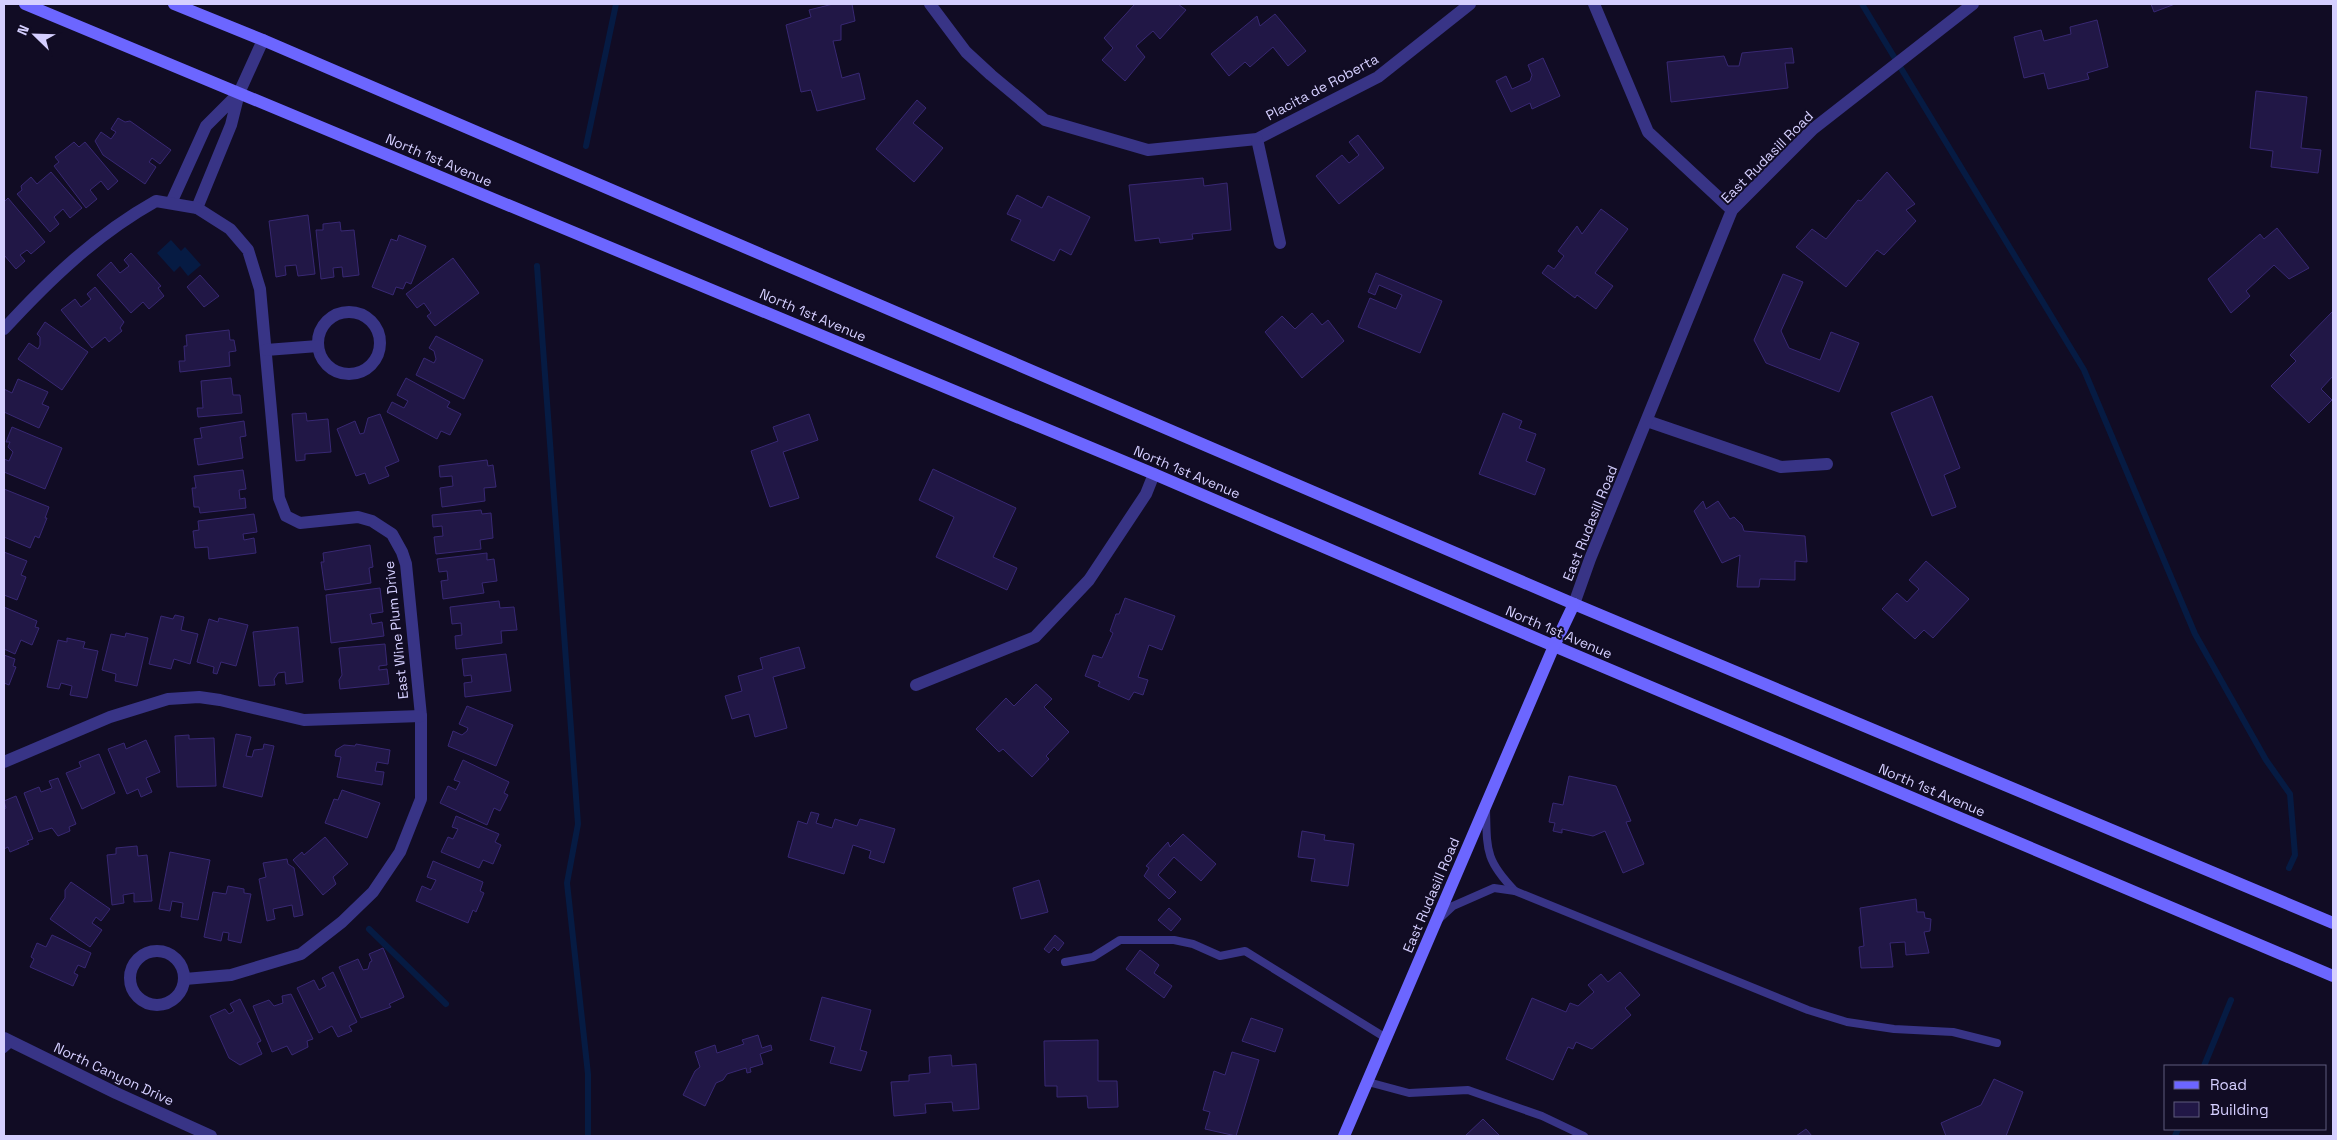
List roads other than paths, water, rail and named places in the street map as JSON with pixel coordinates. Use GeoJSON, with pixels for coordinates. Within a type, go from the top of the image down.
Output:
{"type":"FeatureCollection","features":[{"type":"Feature","properties":{"kind":"main road","name":"North 1st Avenue"},"geometry":{"type":"LineString","coordinates":[[25,4],[1154,474],[1554,646],[2333,976]]}},
{"type":"Feature","properties":{"kind":"main road"},"geometry":{"type":"LineString","coordinates":[[174,4],[263,40],[1574,604],[2333,923]]}},
{"type":"Feature","properties":{"kind":"main road","name":"East Rudasill Road"},"geometry":{"type":"LineString","coordinates":[[1344,1136],[1554,646],[1574,604]]}},
{"type":"Feature","properties":{"kind":"street","name":"Placita de Roberta"},"geometry":{"type":"LineString","coordinates":[[930,4],[966,52],[1045,120],[1148,150],[1257,139],[1378,77],[1470,4]]}},
{"type":"Feature","properties":{"kind":"street"},"geometry":{"type":"LineString","coordinates":[[1594,4],[1648,132],[1732,210]]}},
{"type":"Feature","properties":{"kind":"street","name":"East Rudasill Road"},"geometry":{"type":"LineString","coordinates":[[1574,604],[1590,559],[1732,210],[1813,129],[1973,4]]}},
{"type":"Feature","properties":{"kind":"street"},"geometry":{"type":"LineString","coordinates":[[4,329],[40,290],[121,221],[156,201],[196,208],[231,125],[240,93],[263,40]]}},
{"type":"Feature","properties":{"kind":"street"},"geometry":{"type":"LineString","coordinates":[[171,203],[206,126],[240,93]]}},
{"type":"Feature","properties":{"kind":"street","name":"Placita de Roberta"},"geometry":{"type":"LineString","coordinates":[[1257,139],[1280,243]]}},
{"type":"Feature","properties":{"kind":"street","name":"East Wine Plum Drive"},"geometry":{"type":"LineString","coordinates":[[185,979],[231,975],[301,954],[342,922],[373,892],[400,852],[421,799],[421,716],[406,564],[402,552],[392,534],[366,518],[300,523],[286,516],[279,498],[260,289],[248,250],[230,229],[196,208]]}},
{"type":"Feature","properties":{"kind":"street"},"geometry":{"type":"LineString","coordinates":[[349,312],[366,317],[372,322],[379,340],[378,351],[374,360],[366,368],[356,373],[346,374],[336,371],[327,365],[321,356],[318,346],[321,329],[326,322],[333,316],[349,312]]}},
{"type":"Feature","properties":{"kind":"street"},"geometry":{"type":"LineString","coordinates":[[266,350],[318,346]]}},
{"type":"Feature","properties":{"kind":"street"},"geometry":{"type":"LineString","coordinates":[[1647,421],[1782,467],[1827,464]]}},
{"type":"Feature","properties":{"kind":"street"},"geometry":{"type":"LineString","coordinates":[[916,685],[1035,637],[1089,580],[1146,494],[1154,474]]}},
{"type":"Feature","properties":{"kind":"street"},"geometry":{"type":"LineString","coordinates":[[4,762],[110,717],[168,699],[199,697],[220,700],[304,720],[421,716]]}},
{"type":"Feature","properties":{"kind":"street"},"geometry":{"type":"LineString","coordinates":[[164,951],[179,962],[184,970],[185,979],[179,995],[164,1004],[155,1005],[139,999],[134,992],[130,974],[133,965],[146,953],[164,951]]}},
{"type":"Feature","properties":{"kind":"street","name":"North Canyon Drive"},"geometry":{"type":"LineString","coordinates":[[7,1043],[211,1136]]}},
{"type":"Feature","properties":{"kind":"lane"},"geometry":{"type":"LineString","coordinates":[[1486,805],[1487,849],[1499,874],[1515,891]]}},
{"type":"Feature","properties":{"kind":"lane"},"geometry":{"type":"LineString","coordinates":[[1436,923],[1453,906],[1494,888],[1515,891],[1816,1013],[1847,1022],[1894,1029],[1953,1032],[1997,1043]]}},
{"type":"Feature","properties":{"kind":"lane"},"geometry":{"type":"LineString","coordinates":[[1065,962],[1093,957],[1120,940],[1174,940],[1192,944],[1220,956],[1245,952],[1386,1038]]}},
{"type":"Feature","properties":{"kind":"lane"},"geometry":{"type":"LineString","coordinates":[[1368,1082],[1409,1093],[1468,1090],[1542,1116],[1576,1134],[1584,1136]]}},
{"type":"Feature","properties":{"kind":"water"},"geometry":{"type":"Polygon","coordinates":[[[171,240],[181,251],[185,247],[201,265],[188,276],[180,266],[174,272],[157,253],[171,240]]]}},
{"type":"Feature","properties":{"kind":"waterway"},"geometry":{"type":"LineString","coordinates":[[586,146],[616,4]]}},
{"type":"Feature","properties":{"kind":"waterway"},"geometry":{"type":"LineString","coordinates":[[1862,4],[2084,370],[2195,634],[2266,760],[2290,794],[2295,855],[2289,868]]}},
{"type":"Feature","properties":{"kind":"waterway"},"geometry":{"type":"LineString","coordinates":[[537,266],[578,824],[567,883],[588,1074],[588,1136]]}},
{"type":"Feature","properties":{"kind":"waterway"},"geometry":{"type":"LineString","coordinates":[[369,929],[446,1004]]}},
{"type":"Feature","properties":{"kind":"waterway"},"geometry":{"type":"LineString","coordinates":[[2204,1065],[2231,1000]]}},
{"type":"Feature","properties":{"kind":"waterway"},"geometry":{"type":"LineString","coordinates":[[2175,1136],[2178,1130]]}}]}
